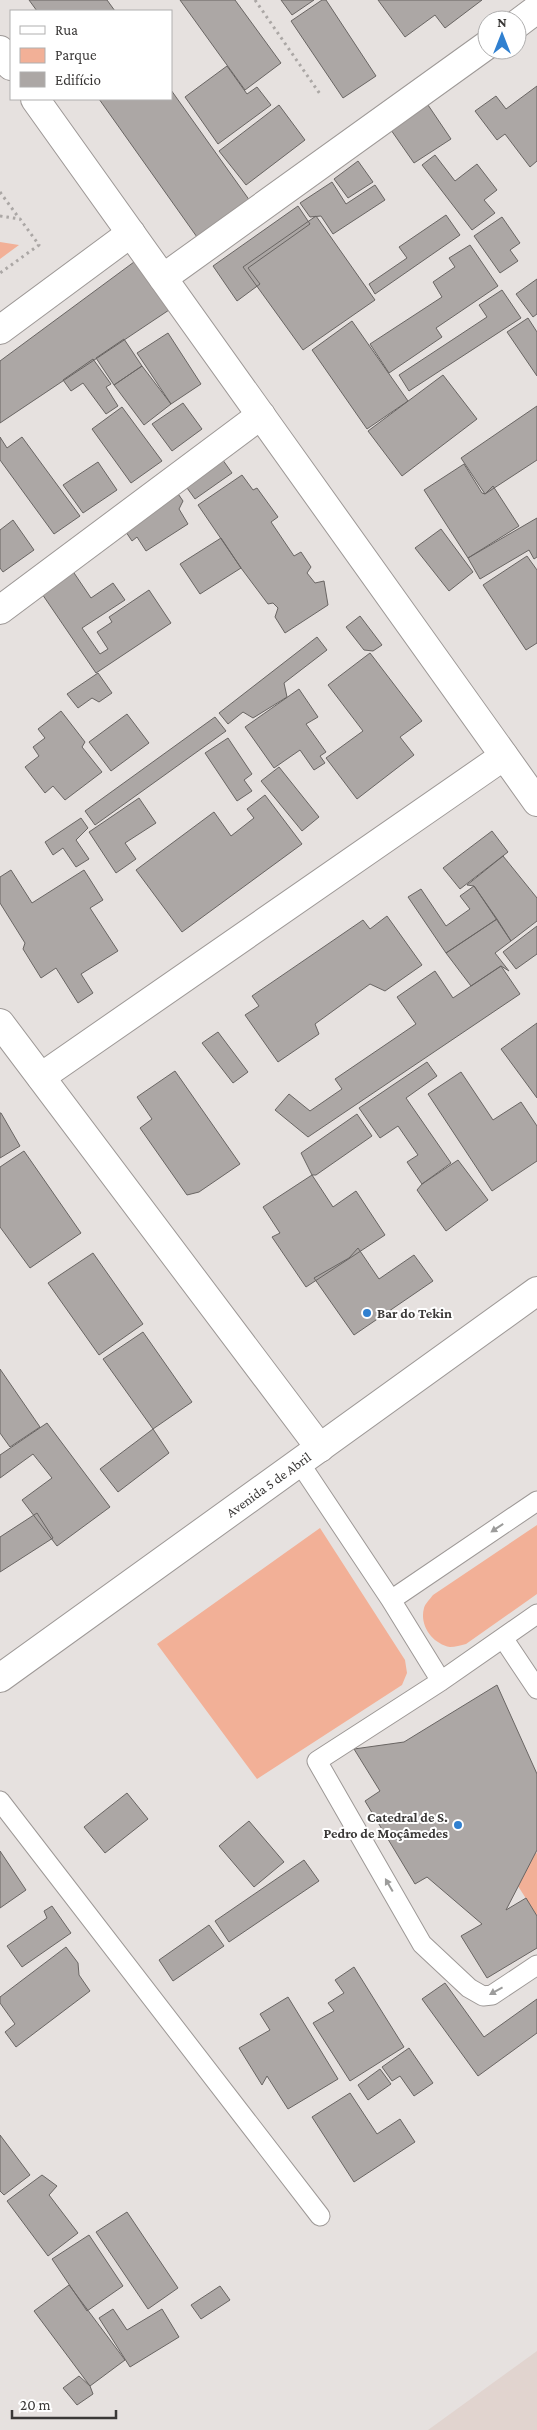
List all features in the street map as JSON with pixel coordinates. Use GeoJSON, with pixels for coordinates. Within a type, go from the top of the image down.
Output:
{"type":"FeatureCollection","features":[{"type":"Feature","properties":{"kind":"street"},"geometry":{"type":"LineString","coordinates":[[0,50],[10,65]]}},
{"type":"Feature","properties":{"kind":"street"},"geometry":{"type":"LineString","coordinates":[[163,278],[477,52]]}},
{"type":"Feature","properties":{"kind":"street"},"geometry":{"type":"LineString","coordinates":[[36,100],[537,802]]}},
{"type":"Feature","properties":{"kind":"street"},"geometry":{"type":"LineString","coordinates":[[0,330],[131,233]]}},
{"type":"Feature","properties":{"kind":"street"},"geometry":{"type":"LineString","coordinates":[[0,610],[261,415]]}},
{"type":"Feature","properties":{"kind":"street"},"geometry":{"type":"LineString","coordinates":[[41,1077],[504,756]]}},
{"type":"Feature","properties":{"kind":"street"},"geometry":{"type":"LineString","coordinates":[[0,1023],[41,1077],[310,1455]]}},
{"type":"Feature","properties":{"kind":"street","name":"Avenida 5 de Abril"},"geometry":{"type":"LineString","coordinates":[[0,1678],[537,1291]]}},
{"type":"Feature","properties":{"kind":"lane"},"geometry":{"type":"LineString","coordinates":[[310,1455],[391,1600],[441,1681]]}},
{"type":"Feature","properties":{"kind":"lane"},"geometry":{"type":"LineString","coordinates":[[391,1600],[537,1501]]}},
{"type":"Feature","properties":{"kind":"lane"},"geometry":{"type":"LineString","coordinates":[[537,1614],[441,1681],[317,1761],[422,1944],[462,1981],[483,1996],[492,1995],[537,1965]]}},
{"type":"Feature","properties":{"kind":"lane"},"geometry":{"type":"LineString","coordinates":[[503,1638],[537,1689]]}},
{"type":"Feature","properties":{"kind":"lane"},"geometry":{"type":"LineString","coordinates":[[0,1801],[320,2216]]}},
{"type":"Feature","properties":{"kind":"path"},"geometry":{"type":"LineString","coordinates":[[255,0],[320,94]]}},
{"type":"Feature","properties":{"kind":"path"},"geometry":{"type":"LineString","coordinates":[[0,192],[39,245],[0,273]]}},
{"type":"Feature","properties":{"kind":"path"},"geometry":{"type":"LineString","coordinates":[[0,216],[20,219]]}},
{"type":"Feature","properties":{"kind":"shaded area"},"geometry":{"type":"Polygon","coordinates":[[[537,2351],[537,2430],[428,2430],[537,2351]]]}},
{"type":"Feature","properties":{"kind":"green space"},"geometry":{"type":"Polygon","coordinates":[[[0,242],[19,245],[0,259],[0,242]]]}},
{"type":"Feature","properties":{"kind":"green space"},"geometry":{"type":"Polygon","coordinates":[[[537,1525],[537,1594],[466,1644],[450,1647],[433,1638],[426,1627],[423,1615],[426,1603],[433,1595],[537,1525]]]}},
{"type":"Feature","properties":{"kind":"green space"},"geometry":{"type":"Polygon","coordinates":[[[320,1528],[405,1660],[407,1673],[402,1685],[257,1779],[157,1644],[320,1528]]]}},
{"type":"Feature","properties":{"kind":"green space"},"geometry":{"type":"Polygon","coordinates":[[[536,1852],[537,1854],[537,1916],[518,1886],[536,1852]]]}},
{"type":"Feature","properties":{"kind":"building"},"geometry":{"type":"Polygon","coordinates":[[[29,0],[107,0],[114,10],[36,10],[29,0]]]}},
{"type":"Feature","properties":{"kind":"building"},"geometry":{"type":"Polygon","coordinates":[[[180,0],[235,0],[281,63],[245,90],[180,0]]]}},
{"type":"Feature","properties":{"kind":"building"},"geometry":{"type":"Polygon","coordinates":[[[281,0],[314,0],[292,15],[281,0]]]}},
{"type":"Feature","properties":{"kind":"building"},"geometry":{"type":"Polygon","coordinates":[[[322,0],[326,0],[376,76],[343,98],[291,21],[322,0]]]}},
{"type":"Feature","properties":{"kind":"building"},"geometry":{"type":"Polygon","coordinates":[[[378,0],[482,0],[445,28],[435,15],[405,37],[378,0]]]}},
{"type":"Feature","properties":{"kind":"building"},"geometry":{"type":"Polygon","coordinates":[[[227,66],[247,94],[257,87],[271,105],[218,144],[185,97],[227,66]]]}},
{"type":"Feature","properties":{"kind":"building"},"geometry":{"type":"Polygon","coordinates":[[[537,86],[537,161],[530,167],[505,134],[497,140],[475,111],[496,96],[506,109],[537,86]]]}},
{"type":"Feature","properties":{"kind":"building"},"geometry":{"type":"Polygon","coordinates":[[[172,91],[250,201],[197,237],[100,100],[172,100],[172,91]]]}},
{"type":"Feature","properties":{"kind":"building"},"geometry":{"type":"Polygon","coordinates":[[[279,105],[305,140],[246,185],[219,151],[279,105]]]}},
{"type":"Feature","properties":{"kind":"building"},"geometry":{"type":"Polygon","coordinates":[[[428,105],[451,139],[414,163],[391,130],[428,105]]]}},
{"type":"Feature","properties":{"kind":"building"},"geometry":{"type":"Polygon","coordinates":[[[435,155],[455,181],[477,164],[497,190],[484,200],[495,213],[472,230],[422,165],[435,155]]]}},
{"type":"Feature","properties":{"kind":"building"},"geometry":{"type":"Polygon","coordinates":[[[358,161],[373,182],[348,198],[334,179],[358,161]]]}},
{"type":"Feature","properties":{"kind":"building"},"geometry":{"type":"Polygon","coordinates":[[[332,182],[346,204],[375,185],[385,200],[333,234],[321,216],[310,217],[300,203],[332,182]]]}},
{"type":"Feature","properties":{"kind":"building"},"geometry":{"type":"Polygon","coordinates":[[[298,206],[310,224],[248,268],[260,284],[237,301],[213,266],[298,206]]]}},
{"type":"Feature","properties":{"kind":"building"},"geometry":{"type":"Polygon","coordinates":[[[446,215],[460,235],[375,294],[369,284],[407,258],[399,247],[446,215]]]}},
{"type":"Feature","properties":{"kind":"building"},"geometry":{"type":"Polygon","coordinates":[[[316,216],[375,300],[303,350],[243,267],[316,216]]]}},
{"type":"Feature","properties":{"kind":"building"},"geometry":{"type":"Polygon","coordinates":[[[502,217],[520,243],[510,250],[518,261],[500,273],[474,236],[502,217]]]}},
{"type":"Feature","properties":{"kind":"building"},"geometry":{"type":"Polygon","coordinates":[[[470,245],[498,286],[436,328],[442,337],[389,373],[370,344],[442,297],[433,282],[455,267],[449,258],[470,245]]]}},
{"type":"Feature","properties":{"kind":"building"},"geometry":{"type":"Polygon","coordinates":[[[134,262],[169,310],[0,423],[0,361],[134,262]]]}},
{"type":"Feature","properties":{"kind":"building"},"geometry":{"type":"Polygon","coordinates":[[[537,279],[537,314],[533,317],[516,294],[537,279]]]}},
{"type":"Feature","properties":{"kind":"building"},"geometry":{"type":"Polygon","coordinates":[[[502,290],[521,318],[409,391],[399,375],[487,317],[479,305],[502,290]]]}},
{"type":"Feature","properties":{"kind":"building"},"geometry":{"type":"Polygon","coordinates":[[[528,318],[537,332],[537,376],[507,332],[528,318]]]}},
{"type":"Feature","properties":{"kind":"building"},"geometry":{"type":"Polygon","coordinates":[[[352,321],[408,401],[367,429],[312,350],[352,321]]]}},
{"type":"Feature","properties":{"kind":"building"},"geometry":{"type":"Polygon","coordinates":[[[168,333],[201,384],[171,404],[137,353],[168,333]]]}},
{"type":"Feature","properties":{"kind":"building"},"geometry":{"type":"Polygon","coordinates":[[[124,339],[142,366],[114,385],[96,358],[124,339]]]}},
{"type":"Feature","properties":{"kind":"building"},"geometry":{"type":"Polygon","coordinates":[[[93,359],[111,384],[106,387],[118,406],[106,414],[83,383],[71,391],[63,380],[93,359]]]}},
{"type":"Feature","properties":{"kind":"building"},"geometry":{"type":"Polygon","coordinates":[[[142,366],[171,404],[144,425],[114,385],[142,366]]]}},
{"type":"Feature","properties":{"kind":"building"},"geometry":{"type":"Polygon","coordinates":[[[443,375],[477,419],[402,476],[368,431],[443,375]]]}},
{"type":"Feature","properties":{"kind":"building"},"geometry":{"type":"Polygon","coordinates":[[[183,403],[202,429],[172,451],[152,424],[183,403]]]}},
{"type":"Feature","properties":{"kind":"building"},"geometry":{"type":"Polygon","coordinates":[[[537,406],[537,460],[485,494],[461,458],[537,406]]]}},
{"type":"Feature","properties":{"kind":"building"},"geometry":{"type":"Polygon","coordinates":[[[122,407],[162,461],[131,483],[92,429],[122,407]]]}},
{"type":"Feature","properties":{"kind":"building"},"geometry":{"type":"Polygon","coordinates":[[[0,437],[7,448],[22,437],[80,516],[54,534],[0,460],[0,437]]]}},
{"type":"Feature","properties":{"kind":"building"},"geometry":{"type":"Polygon","coordinates":[[[220,456],[232,473],[195,499],[182,481],[220,456]]]}},
{"type":"Feature","properties":{"kind":"building"},"geometry":{"type":"Polygon","coordinates":[[[98,462],[117,490],[83,513],[63,485],[98,462]]]}},
{"type":"Feature","properties":{"kind":"building"},"geometry":{"type":"Polygon","coordinates":[[[464,464],[482,493],[485,494],[493,486],[519,526],[468,558],[424,490],[464,464]]]}},
{"type":"Feature","properties":{"kind":"building"},"geometry":{"type":"Polygon","coordinates":[[[242,475],[253,490],[257,488],[278,517],[271,522],[294,556],[301,552],[311,567],[307,573],[315,583],[324,581],[328,605],[285,633],[275,617],[278,608],[273,603],[268,604],[198,505],[242,475]]]}},
{"type":"Feature","properties":{"kind":"building"},"geometry":{"type":"Polygon","coordinates":[[[174,488],[183,501],[179,509],[188,524],[146,551],[137,537],[132,541],[120,523],[174,488]]]}},
{"type":"Feature","properties":{"kind":"building"},"geometry":{"type":"Polygon","coordinates":[[[537,518],[537,557],[534,559],[529,550],[480,579],[468,558],[537,518]]]}},
{"type":"Feature","properties":{"kind":"building"},"geometry":{"type":"Polygon","coordinates":[[[13,520],[34,550],[3,572],[0,568],[0,530],[13,520]]]}},
{"type":"Feature","properties":{"kind":"building"},"geometry":{"type":"Polygon","coordinates":[[[441,529],[473,572],[449,591],[415,548],[441,529]]]}},
{"type":"Feature","properties":{"kind":"building"},"geometry":{"type":"Polygon","coordinates":[[[221,538],[241,568],[200,594],[180,564],[221,538]]]}},
{"type":"Feature","properties":{"kind":"building"},"geometry":{"type":"Polygon","coordinates":[[[527,556],[537,570],[537,643],[526,650],[483,585],[527,556]]]}},
{"type":"Feature","properties":{"kind":"building"},"geometry":{"type":"Polygon","coordinates":[[[70,567],[91,598],[113,583],[125,600],[82,628],[100,654],[108,649],[97,632],[112,622],[109,617],[149,590],[171,623],[96,673],[38,588],[70,567]]]}},
{"type":"Feature","properties":{"kind":"building"},"geometry":{"type":"Polygon","coordinates":[[[360,616],[382,645],[373,651],[364,650],[346,627],[360,616]]]}},
{"type":"Feature","properties":{"kind":"building"},"geometry":{"type":"Polygon","coordinates":[[[317,637],[327,650],[284,683],[287,697],[253,718],[243,712],[228,724],[219,713],[317,637]]]}},
{"type":"Feature","properties":{"kind":"building"},"geometry":{"type":"Polygon","coordinates":[[[370,653],[422,721],[400,737],[414,755],[357,799],[326,758],[363,731],[328,685],[370,653]]]}},
{"type":"Feature","properties":{"kind":"building"},"geometry":{"type":"Polygon","coordinates":[[[98,673],[112,693],[99,702],[92,698],[78,708],[67,694],[98,673]]]}},
{"type":"Feature","properties":{"kind":"building"},"geometry":{"type":"Polygon","coordinates":[[[299,689],[318,717],[306,724],[326,752],[320,756],[325,763],[314,770],[300,750],[274,768],[245,727],[299,689]]]}},
{"type":"Feature","properties":{"kind":"building"},"geometry":{"type":"Polygon","coordinates":[[[61,711],[85,742],[82,747],[102,772],[65,800],[53,786],[45,793],[25,767],[39,756],[33,747],[45,738],[38,729],[61,711]]]}},
{"type":"Feature","properties":{"kind":"building"},"geometry":{"type":"Polygon","coordinates":[[[127,714],[149,743],[111,771],[89,742],[127,714]]]}},
{"type":"Feature","properties":{"kind":"building"},"geometry":{"type":"Polygon","coordinates":[[[215,717],[226,731],[95,825],[85,811],[215,717]]]}},
{"type":"Feature","properties":{"kind":"building"},"geometry":{"type":"Polygon","coordinates":[[[228,738],[252,774],[244,780],[252,791],[237,801],[205,753],[228,738]]]}},
{"type":"Feature","properties":{"kind":"building"},"geometry":{"type":"Polygon","coordinates":[[[279,767],[319,817],[302,831],[261,781],[279,767]]]}},
{"type":"Feature","properties":{"kind":"building"},"geometry":{"type":"Polygon","coordinates":[[[265,795],[302,844],[182,932],[136,870],[214,812],[231,836],[254,818],[247,809],[265,795]]]}},
{"type":"Feature","properties":{"kind":"building"},"geometry":{"type":"Polygon","coordinates":[[[139,798],[156,823],[125,843],[136,859],[116,873],[89,832],[139,798]]]}},
{"type":"Feature","properties":{"kind":"building"},"geometry":{"type":"Polygon","coordinates":[[[81,818],[88,828],[76,840],[89,859],[76,867],[63,848],[53,855],[45,842],[81,818]]]}},
{"type":"Feature","properties":{"kind":"building"},"geometry":{"type":"Polygon","coordinates":[[[492,831],[508,852],[460,889],[443,868],[492,831]]]}},
{"type":"Feature","properties":{"kind":"building"},"geometry":{"type":"Polygon","coordinates":[[[503,856],[537,898],[537,921],[511,941],[474,886],[467,885],[503,856]]]}},
{"type":"Feature","properties":{"kind":"building"},"geometry":{"type":"Polygon","coordinates":[[[11,870],[32,903],[84,870],[103,900],[90,908],[118,951],[81,974],[93,993],[78,1003],[56,968],[41,978],[23,949],[25,943],[0,903],[0,877],[11,870]]]}},
{"type":"Feature","properties":{"kind":"building"},"geometry":{"type":"Polygon","coordinates":[[[474,886],[497,919],[446,953],[408,897],[421,889],[446,926],[470,909],[460,896],[474,886]]]}},
{"type":"Feature","properties":{"kind":"building"},"geometry":{"type":"Polygon","coordinates":[[[387,916],[422,965],[385,991],[370,984],[315,1024],[319,1034],[278,1062],[245,1015],[259,1006],[252,996],[363,920],[370,929],[387,916]]]}},
{"type":"Feature","properties":{"kind":"building"},"geometry":{"type":"Polygon","coordinates":[[[497,919],[511,941],[495,953],[509,971],[501,966],[471,986],[446,953],[497,919]]]}},
{"type":"Feature","properties":{"kind":"building"},"geometry":{"type":"Polygon","coordinates":[[[537,926],[537,954],[516,969],[503,952],[537,926]]]}},
{"type":"Feature","properties":{"kind":"building"},"geometry":{"type":"Polygon","coordinates":[[[501,966],[520,994],[308,1137],[275,1110],[289,1094],[310,1111],[342,1089],[335,1079],[416,1024],[397,997],[435,971],[453,998],[501,966]]]}},
{"type":"Feature","properties":{"kind":"building"},"geometry":{"type":"Polygon","coordinates":[[[537,1023],[537,1098],[501,1049],[537,1023]]]}},
{"type":"Feature","properties":{"kind":"building"},"geometry":{"type":"Polygon","coordinates":[[[218,1032],[248,1072],[233,1083],[202,1043],[218,1032]]]}},
{"type":"Feature","properties":{"kind":"building"},"geometry":{"type":"Polygon","coordinates":[[[427,1062],[437,1076],[406,1098],[451,1163],[422,1184],[407,1162],[418,1155],[398,1126],[380,1138],[359,1108],[427,1062]]]}},
{"type":"Feature","properties":{"kind":"building"},"geometry":{"type":"Polygon","coordinates":[[[175,1071],[240,1164],[199,1192],[187,1195],[140,1128],[152,1119],[137,1097],[175,1071]]]}},
{"type":"Feature","properties":{"kind":"building"},"geometry":{"type":"Polygon","coordinates":[[[461,1072],[493,1120],[521,1102],[537,1126],[537,1161],[492,1191],[428,1094],[461,1072]]]}},
{"type":"Feature","properties":{"kind":"building"},"geometry":{"type":"Polygon","coordinates":[[[0,1113],[20,1146],[0,1158],[0,1113]]]}},
{"type":"Feature","properties":{"kind":"building"},"geometry":{"type":"Polygon","coordinates":[[[357,1114],[372,1136],[316,1175],[312,1175],[301,1153],[357,1114]]]}},
{"type":"Feature","properties":{"kind":"building"},"geometry":{"type":"Polygon","coordinates":[[[24,1151],[81,1233],[30,1268],[0,1227],[0,1167],[24,1151]]]}},
{"type":"Feature","properties":{"kind":"building"},"geometry":{"type":"Polygon","coordinates":[[[458,1160],[488,1200],[446,1231],[417,1190],[422,1184],[458,1160]]]}},
{"type":"Feature","properties":{"kind":"building"},"geometry":{"type":"Polygon","coordinates":[[[312,1175],[333,1207],[356,1191],[385,1235],[306,1287],[272,1237],[280,1233],[263,1207],[312,1175]]]}},
{"type":"Feature","properties":{"kind":"building"},"geometry":{"type":"Polygon","coordinates":[[[358,1248],[379,1279],[414,1255],[433,1281],[354,1335],[314,1278],[349,1258],[358,1248]]]}},
{"type":"Feature","properties":{"kind":"building"},"geometry":{"type":"Polygon","coordinates":[[[93,1253],[143,1324],[99,1355],[48,1283],[93,1253]]]}},
{"type":"Feature","properties":{"kind":"building"},"geometry":{"type":"Polygon","coordinates":[[[143,1332],[192,1402],[153,1429],[103,1359],[143,1332]]]}},
{"type":"Feature","properties":{"kind":"building"},"geometry":{"type":"Polygon","coordinates":[[[0,1369],[40,1427],[10,1447],[0,1433],[0,1369]]]}},
{"type":"Feature","properties":{"kind":"building"},"geometry":{"type":"Polygon","coordinates":[[[47,1423],[110,1507],[57,1546],[22,1500],[52,1478],[33,1454],[0,1478],[0,1455],[47,1423]]]}},
{"type":"Feature","properties":{"kind":"building"},"geometry":{"type":"Polygon","coordinates":[[[153,1429],[169,1453],[118,1492],[100,1469],[153,1429]]]}},
{"type":"Feature","properties":{"kind":"building"},"geometry":{"type":"Polygon","coordinates":[[[37,1513],[53,1538],[0,1572],[0,1537],[37,1513]]]}},
{"type":"Feature","properties":{"kind":"building","name":"Catedral de S. Pedro de Moçâmedes"},"geometry":{"type":"Polygon","coordinates":[[[497,1685],[537,1774],[537,1850],[506,1910],[526,1898],[537,1916],[537,1948],[487,1978],[461,1936],[482,1924],[427,1877],[415,1884],[365,1801],[380,1791],[354,1749],[404,1742],[497,1685]]]}},
{"type":"Feature","properties":{"kind":"building"},"geometry":{"type":"Polygon","coordinates":[[[127,1793],[148,1819],[105,1853],[84,1827],[127,1793]]]}},
{"type":"Feature","properties":{"kind":"building"},"geometry":{"type":"Polygon","coordinates":[[[249,1821],[284,1862],[254,1887],[219,1846],[249,1821]]]}},
{"type":"Feature","properties":{"kind":"building"},"geometry":{"type":"Polygon","coordinates":[[[0,1851],[26,1890],[0,1908],[0,1851]]]}},
{"type":"Feature","properties":{"kind":"building"},"geometry":{"type":"Polygon","coordinates":[[[304,1860],[319,1881],[229,1942],[215,1921],[304,1860]]]}},
{"type":"Feature","properties":{"kind":"building"},"geometry":{"type":"Polygon","coordinates":[[[52,1906],[71,1933],[22,1967],[7,1946],[47,1918],[44,1911],[52,1906]]]}},
{"type":"Feature","properties":{"kind":"building"},"geometry":{"type":"Polygon","coordinates":[[[209,1925],[224,1946],[173,1981],[159,1960],[209,1925]]]}},
{"type":"Feature","properties":{"kind":"building"},"geometry":{"type":"Polygon","coordinates":[[[66,1947],[78,1963],[79,1975],[90,1991],[16,2047],[5,2032],[15,2024],[0,2003],[0,1997],[66,1947]]]}},
{"type":"Feature","properties":{"kind":"building"},"geometry":{"type":"Polygon","coordinates":[[[354,1967],[404,2047],[350,2081],[313,2023],[334,2011],[328,2003],[344,1993],[335,1980],[354,1967]]]}},
{"type":"Feature","properties":{"kind":"building"},"geometry":{"type":"Polygon","coordinates":[[[445,1983],[484,2037],[537,1999],[537,2033],[478,2076],[422,1999],[445,1983]]]}},
{"type":"Feature","properties":{"kind":"building"},"geometry":{"type":"Polygon","coordinates":[[[288,1997],[338,2079],[288,2109],[267,2076],[262,2085],[239,2048],[270,2030],[260,2014],[288,1997]]]}},
{"type":"Feature","properties":{"kind":"building"},"geometry":{"type":"Polygon","coordinates":[[[409,2048],[433,2083],[414,2096],[400,2076],[392,2081],[382,2067],[409,2048]]]}},
{"type":"Feature","properties":{"kind":"building"},"geometry":{"type":"Polygon","coordinates":[[[380,2069],[391,2084],[368,2100],[358,2085],[380,2069]]]}},
{"type":"Feature","properties":{"kind":"building"},"geometry":{"type":"Polygon","coordinates":[[[350,2093],[377,2134],[400,2119],[415,2142],[354,2182],[312,2117],[350,2093]]]}},
{"type":"Feature","properties":{"kind":"building"},"geometry":{"type":"Polygon","coordinates":[[[0,2135],[30,2175],[4,2195],[0,2191],[0,2135]]]}},
{"type":"Feature","properties":{"kind":"building"},"geometry":{"type":"Polygon","coordinates":[[[42,2175],[57,2186],[49,2195],[78,2233],[48,2256],[7,2201],[42,2175]]]}},
{"type":"Feature","properties":{"kind":"building"},"geometry":{"type":"Polygon","coordinates":[[[127,2212],[178,2288],[148,2309],[96,2232],[127,2212]]]}},
{"type":"Feature","properties":{"kind":"building"},"geometry":{"type":"Polygon","coordinates":[[[89,2235],[123,2286],[87,2311],[52,2259],[89,2235]]]}},
{"type":"Feature","properties":{"kind":"building"},"geometry":{"type":"Polygon","coordinates":[[[69,2285],[125,2360],[90,2386],[34,2311],[69,2285]]]}},
{"type":"Feature","properties":{"kind":"building"},"geometry":{"type":"Polygon","coordinates":[[[220,2286],[230,2300],[201,2319],[191,2305],[220,2286]]]}},
{"type":"Feature","properties":{"kind":"building"},"geometry":{"type":"Polygon","coordinates":[[[113,2309],[127,2330],[162,2309],[179,2337],[130,2367],[99,2318],[113,2309]]]}},
{"type":"Feature","properties":{"kind":"building"},"geometry":{"type":"Polygon","coordinates":[[[79,2376],[90,2386],[93,2394],[77,2405],[63,2388],[79,2376]]]}},
{"type":"Feature","properties":{"kind":"place","name":"Bar do Tekin"},"geometry":{"type":"Point","coordinates":[367,1313]}},
{"type":"Feature","properties":{"kind":"place","name":"Catedral de S. Pedro de Moçâmedes"},"geometry":{"type":"Point","coordinates":[458,1825]}}]}
